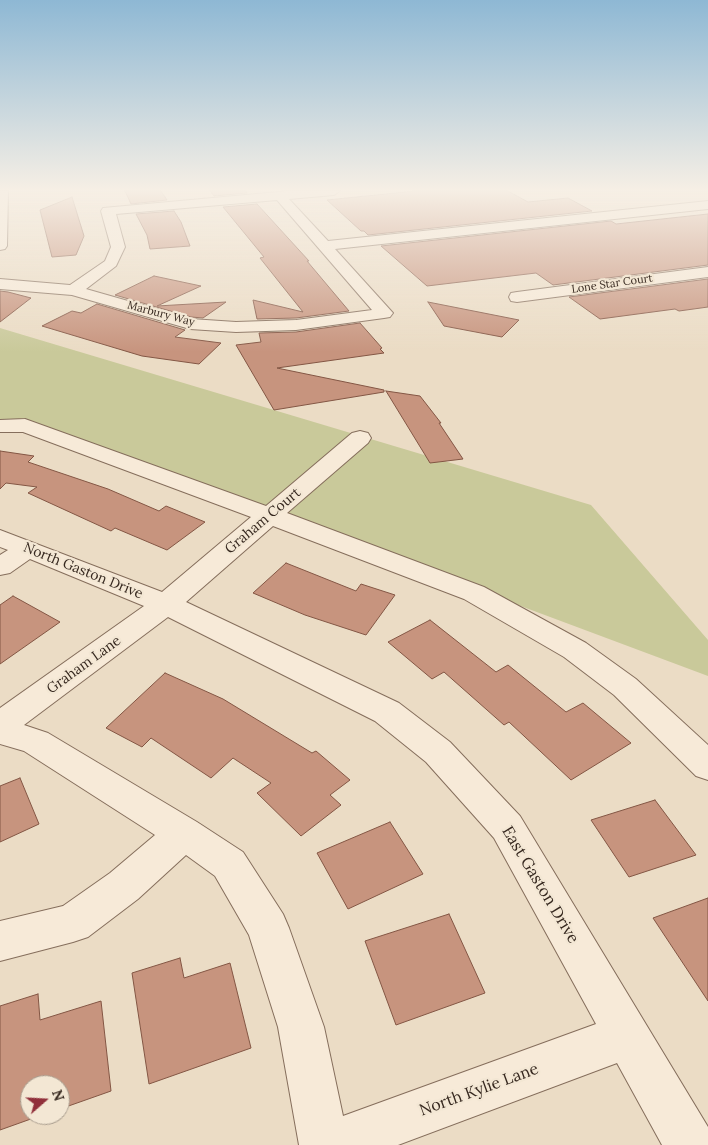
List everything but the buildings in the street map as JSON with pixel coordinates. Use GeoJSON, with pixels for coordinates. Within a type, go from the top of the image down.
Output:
{"type":"FeatureCollection","features":[{"type":"Feature","properties":{"kind":"street"},"geometry":{"type":"LineString","coordinates":[[73,290],[111,263],[117,244]]}},
{"type":"Feature","properties":{"kind":"street"},"geometry":{"type":"LineString","coordinates":[[325,246],[340,244]]}},
{"type":"Feature","properties":{"kind":"street","name":"Marbury Way"},"geometry":{"type":"LineString","coordinates":[[0,284],[73,290],[190,324],[236,328],[296,325],[384,313],[325,246]]}},
{"type":"Feature","properties":{"kind":"street","name":"Lone Star Court"},"geometry":{"type":"LineString","coordinates":[[516,297],[708,272]]}},
{"type":"Feature","properties":{"kind":"street"},"geometry":{"type":"LineString","coordinates":[[0,426],[25,426],[36,429],[474,593],[575,650],[626,687],[708,766]]}},
{"type":"Feature","properties":{"kind":"street","name":"Graham Court"},"geometry":{"type":"LineString","coordinates":[[166,604],[360,438]]}},
{"type":"Feature","properties":{"kind":"street","name":"North Gaston Drive"},"geometry":{"type":"LineString","coordinates":[[0,538],[166,604]]}},
{"type":"Feature","properties":{"kind":"street"},"geometry":{"type":"LineString","coordinates":[[0,567],[28,549]]}},
{"type":"Feature","properties":{"kind":"street","name":"Graham Lane"},"geometry":{"type":"LineString","coordinates":[[0,724],[25,708],[166,604]]}},
{"type":"Feature","properties":{"kind":"street","name":"East Gaston Drive"},"geometry":{"type":"LineString","coordinates":[[166,604],[387,712],[438,752],[507,827],[690,1145]]}},
{"type":"Feature","properties":{"kind":"street"},"geometry":{"type":"LineString","coordinates":[[0,731],[36,742],[184,833],[229,864],[268,928],[301,1027],[324,1145]]}},
{"type":"Feature","properties":{"kind":"street"},"geometry":{"type":"LineString","coordinates":[[0,941],[72,922],[124,886],[184,833]]}},
{"type":"Feature","properties":{"kind":"street","name":"North Kylie Lane"},"geometry":{"type":"LineString","coordinates":[[331,1145],[627,1036]]}},
{"type":"Feature","properties":{"kind":"green space"},"geometry":{"type":"Polygon","coordinates":[[[0,328],[591,505],[708,640],[708,676],[23,420],[0,423],[0,328]]]}}]}
